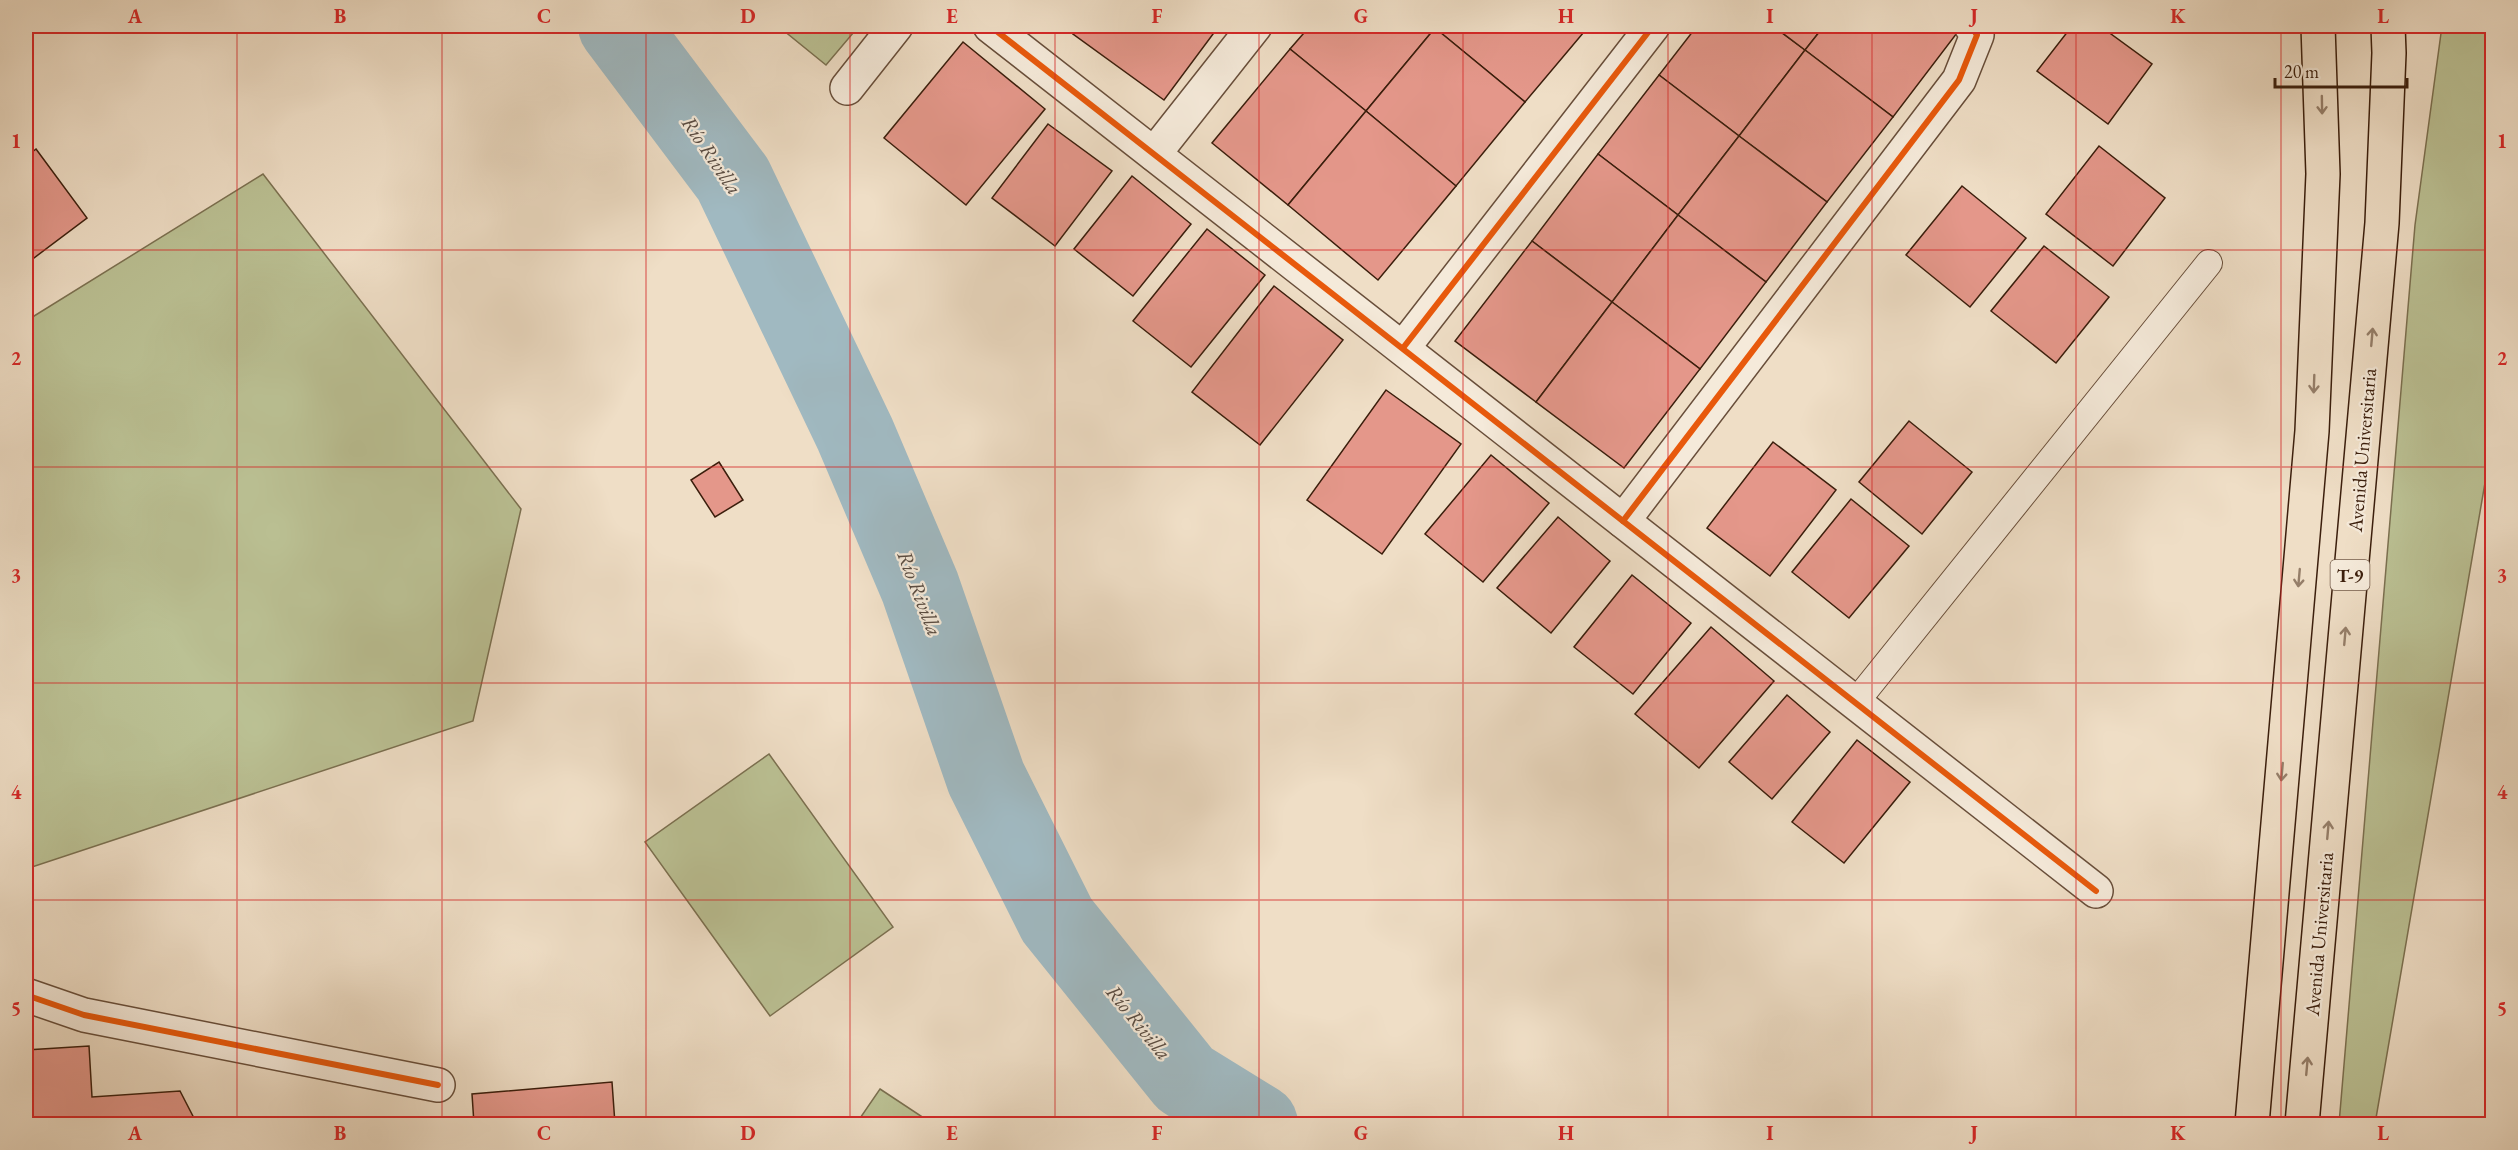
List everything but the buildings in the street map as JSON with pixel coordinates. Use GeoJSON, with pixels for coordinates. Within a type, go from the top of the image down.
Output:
{"type":"FeatureCollection","features":[{"type":"Feature","properties":{"kind":"highway"},"geometry":{"type":"LineString","coordinates":[[2252,1125],[2312,431],[2323,174],[2318,26]]}},
{"type":"Feature","properties":{"kind":"highway","name":"Avenida Universitaria"},"geometry":{"type":"LineString","coordinates":[[2302,1125],[2382,223],[2389,53],[2388,26]]}},
{"type":"Feature","properties":{"kind":"street"},"geometry":{"type":"LineString","coordinates":[[846,88],[896,26]]}},
{"type":"Feature","properties":{"kind":"street"},"geometry":{"type":"LineString","coordinates":[[990,26],[2096,891]]}},
{"type":"Feature","properties":{"kind":"street"},"geometry":{"type":"LineString","coordinates":[[1154,154],[1255,26]]}},
{"type":"Feature","properties":{"kind":"street"},"geometry":{"type":"LineString","coordinates":[[1403,348],[1653,26]]}},
{"type":"Feature","properties":{"kind":"street"},"geometry":{"type":"LineString","coordinates":[[1623,521],[1959,80],[1977,35],[1971,26]]}},
{"type":"Feature","properties":{"kind":"street"},"geometry":{"type":"LineString","coordinates":[[26,995],[84,1015],[438,1085]]}},
{"type":"Feature","properties":{"kind":"lane"},"geometry":{"type":"LineString","coordinates":[[1855,703],[2209,263]]}},
{"type":"Feature","properties":{"kind":"green space"},"geometry":{"type":"Polygon","coordinates":[[[778,26],[859,26],[826,65],[778,26]]]}},
{"type":"Feature","properties":{"kind":"green space"},"geometry":{"type":"Polygon","coordinates":[[[2442,26],[2492,26],[2492,442],[2375,1124],[2339,1124],[2415,225],[2442,26]]]}},
{"type":"Feature","properties":{"kind":"green space"},"geometry":{"type":"Polygon","coordinates":[[[263,174],[521,509],[473,721],[26,869],[26,321],[263,174]]]}},
{"type":"Feature","properties":{"kind":"green space"},"geometry":{"type":"Polygon","coordinates":[[[769,754],[893,927],[770,1016],[645,842],[769,754]]]}},
{"type":"Feature","properties":{"kind":"green space"},"geometry":{"type":"Polygon","coordinates":[[[880,1089],[933,1124],[856,1124],[880,1089]]]}},
{"type":"Feature","properties":{"kind":"waterway","name":"Río Rivilla"},"geometry":{"type":"LineString","coordinates":[[618,26],[733,179],[855,434],[920,587],[986,778],[1057,920],[1185,1079],[1258,1124]]}},
{"type":"Feature","properties":{"kind":"cycle path"},"geometry":{"type":"LineString","coordinates":[[990,26],[2096,891]]}},
{"type":"Feature","properties":{"kind":"cycle path"},"geometry":{"type":"LineString","coordinates":[[1403,348],[1653,26]]}},
{"type":"Feature","properties":{"kind":"cycle path"},"geometry":{"type":"LineString","coordinates":[[1623,521],[1959,80],[1977,35],[1971,26]]}},
{"type":"Feature","properties":{"kind":"cycle path"},"geometry":{"type":"LineString","coordinates":[[26,995],[84,1015],[438,1085]]}}]}
